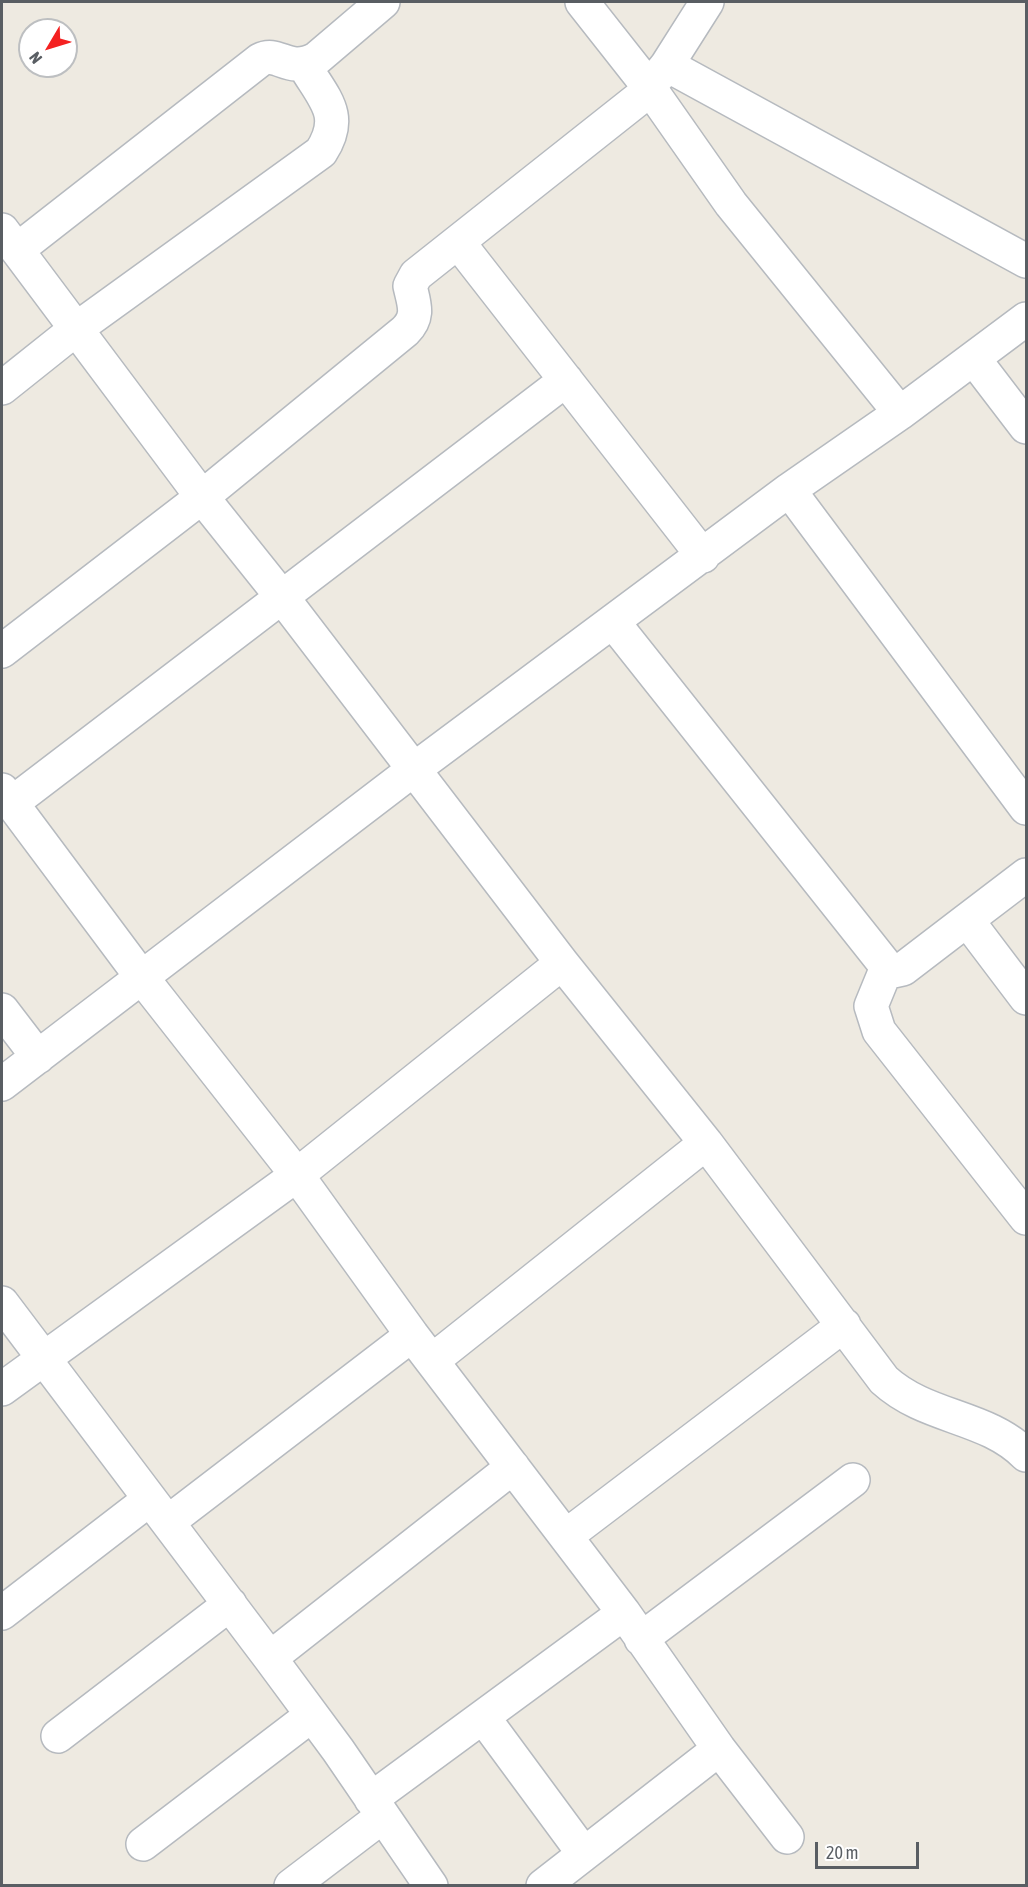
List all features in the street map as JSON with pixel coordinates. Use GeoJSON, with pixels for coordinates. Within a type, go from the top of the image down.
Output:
{"type":"FeatureCollection","features":[{"type":"Feature","properties":{"kind":"street"},"geometry":{"type":"LineString","coordinates":[[383,2],[315,59],[304,65],[294,66],[268,56],[260,60],[9,240],[202,497],[282,597],[562,963],[706,1143],[884,1380],[910,1401],[960,1421],[988,1427],[1011,1440],[1026,1455]]}},
{"type":"Feature","properties":{"kind":"street"},"geometry":{"type":"LineString","coordinates":[[582,2],[658,76],[731,204],[900,413]]}},
{"type":"Feature","properties":{"kind":"street"},"geometry":{"type":"LineString","coordinates":[[2,651],[202,497],[405,331],[413,323],[416,309],[410,286],[416,275],[658,76],[707,2]]}},
{"type":"Feature","properties":{"kind":"street"},"geometry":{"type":"LineString","coordinates":[[2,388],[76,329],[321,153],[331,137],[334,125],[329,107],[304,65]]}},
{"type":"Feature","properties":{"kind":"street"},"geometry":{"type":"LineString","coordinates":[[658,76],[1026,261]]}},
{"type":"Feature","properties":{"kind":"street"},"geometry":{"type":"LineString","coordinates":[[458,242],[703,556]]}},
{"type":"Feature","properties":{"kind":"street"},"geometry":{"type":"LineString","coordinates":[[2,1084],[413,770],[789,490],[900,413],[1026,320]]}},
{"type":"Feature","properties":{"kind":"street"},"geometry":{"type":"LineString","coordinates":[[974,359],[1026,427]]}},
{"type":"Feature","properties":{"kind":"street"},"geometry":{"type":"LineString","coordinates":[[566,380],[282,597],[7,797],[143,978],[297,1175],[422,1347],[633,1626],[719,1749],[787,1837]]}},
{"type":"Feature","properties":{"kind":"street"},"geometry":{"type":"LineString","coordinates":[[789,490],[1026,808]]}},
{"type":"Feature","properties":{"kind":"street"},"geometry":{"type":"LineString","coordinates":[[613,622],[886,967],[894,971],[903,969],[1026,875]]}},
{"type":"Feature","properties":{"kind":"street"},"geometry":{"type":"LineString","coordinates":[[968,920],[1026,998]]}},
{"type":"Feature","properties":{"kind":"street"},"geometry":{"type":"LineString","coordinates":[[2,1389],[297,1175],[562,963]]}},
{"type":"Feature","properties":{"kind":"street"},"geometry":{"type":"LineString","coordinates":[[886,967],[871,1006],[879,1031],[1026,1218]]}},
{"type":"Feature","properties":{"kind":"street"},"geometry":{"type":"LineString","coordinates":[[2,1010],[38,1057]]}},
{"type":"Feature","properties":{"kind":"street"},"geometry":{"type":"LineString","coordinates":[[2,1613],[159,1510],[422,1347],[706,1143]]}},
{"type":"Feature","properties":{"kind":"street"},"geometry":{"type":"LineString","coordinates":[[2,1302],[312,1715],[431,1886]]}},
{"type":"Feature","properties":{"kind":"street"},"geometry":{"type":"LineString","coordinates":[[566,1536],[844,1325]]}},
{"type":"Feature","properties":{"kind":"street"},"geometry":{"type":"LineString","coordinates":[[270,1658],[513,1467]]}},
{"type":"Feature","properties":{"kind":"street"},"geometry":{"type":"LineString","coordinates":[[291,1886],[483,1717],[633,1626],[853,1480]]}},
{"type":"Feature","properties":{"kind":"street"},"geometry":{"type":"LineString","coordinates":[[58,1736],[230,1604]]}},
{"type":"Feature","properties":{"kind":"street"},"geometry":{"type":"LineString","coordinates":[[143,1844],[312,1715]]}},
{"type":"Feature","properties":{"kind":"street"},"geometry":{"type":"LineString","coordinates":[[483,1717],[584,1854]]}},
{"type":"Feature","properties":{"kind":"street"},"geometry":{"type":"LineString","coordinates":[[543,1886],[719,1749]]}}]}
